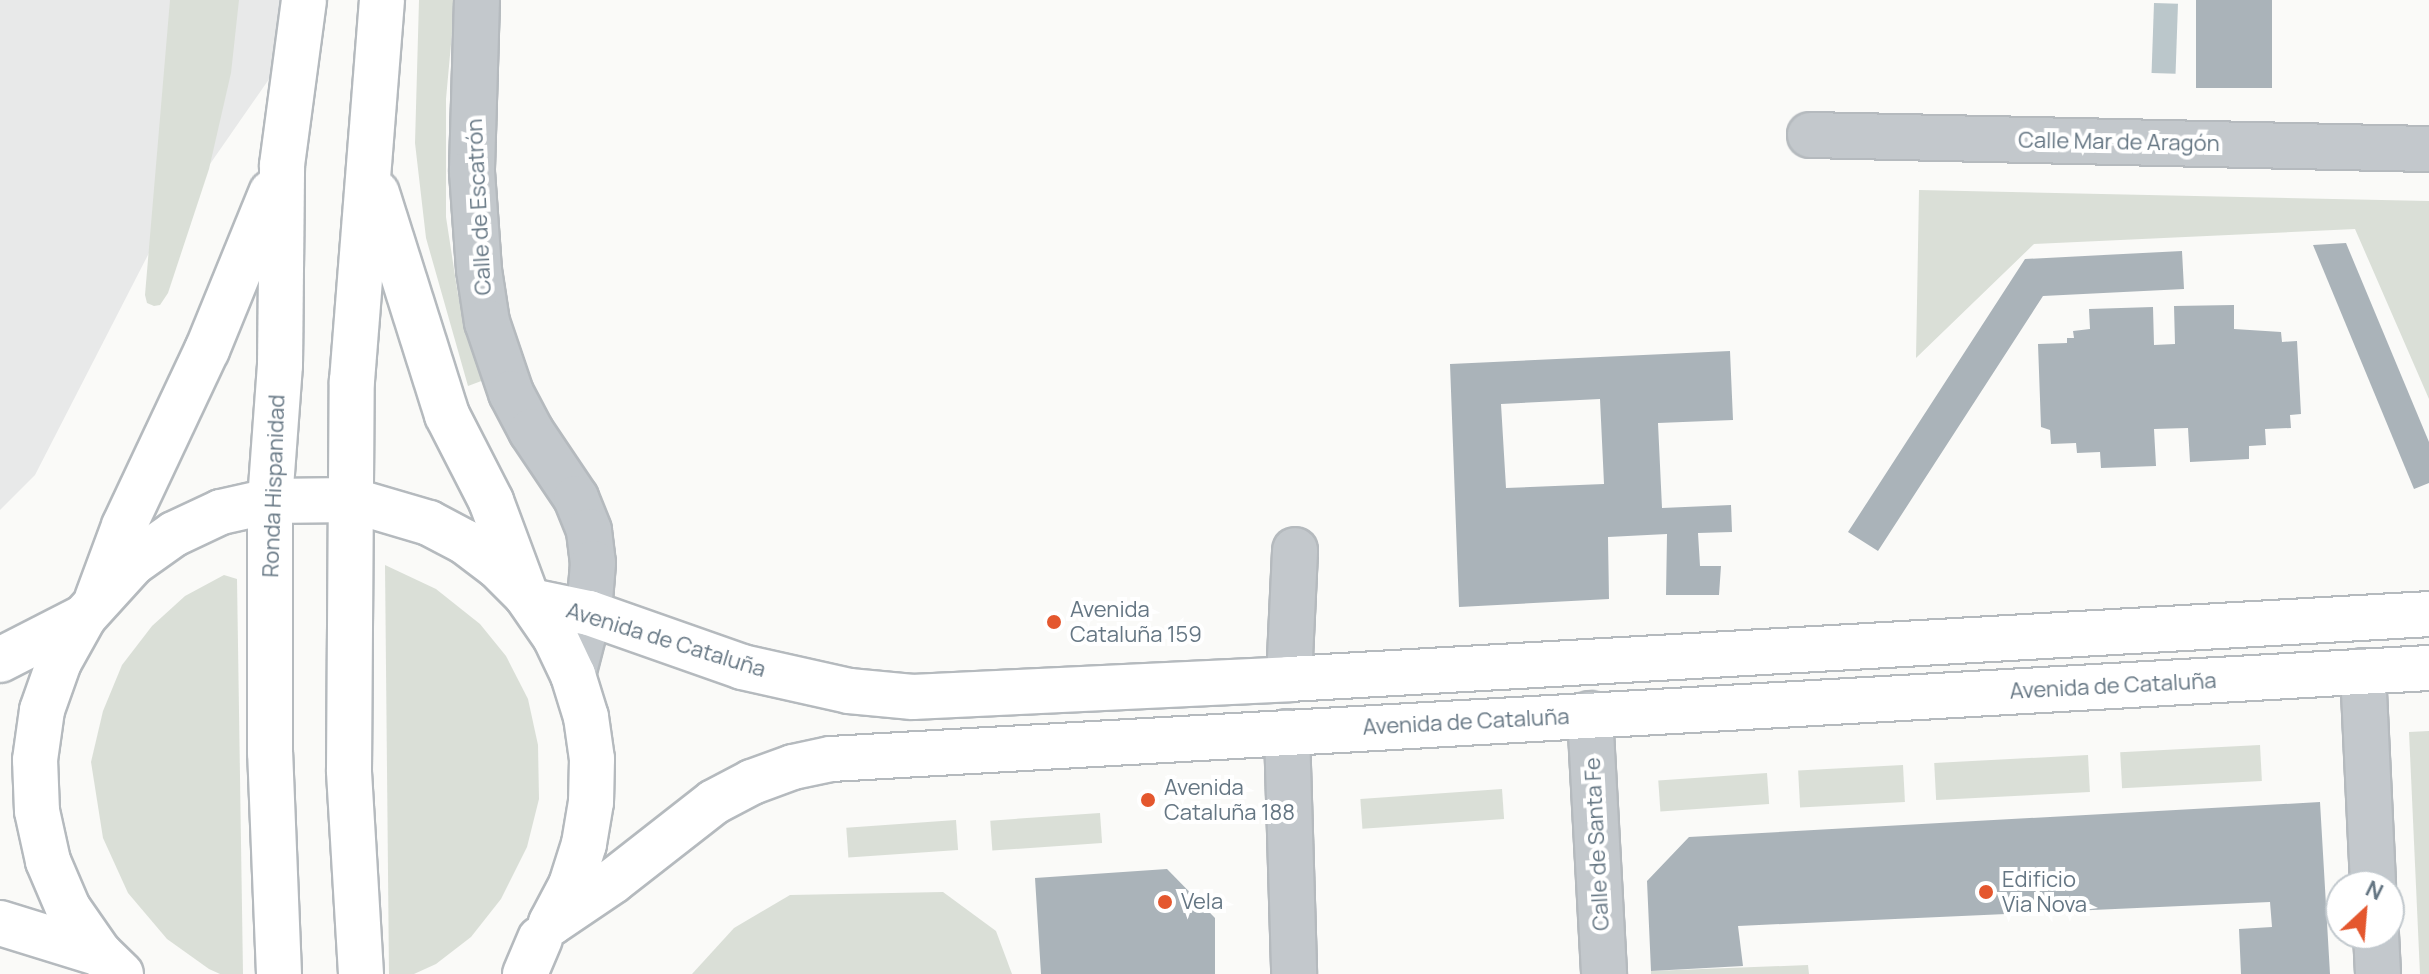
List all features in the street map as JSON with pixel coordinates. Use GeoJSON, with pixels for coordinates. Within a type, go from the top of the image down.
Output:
{"type":"FeatureCollection","features":[{"type":"Feature","properties":{"kind":"main road","name":"Ronda Hispanidad"},"geometry":{"type":"LineString","coordinates":[[279,974],[270,753],[270,501],[280,365],[282,165],[304,0]]}},
{"type":"Feature","properties":{"kind":"main road"},"geometry":{"type":"LineString","coordinates":[[361,974],[349,770],[352,381],[382,0]]}},
{"type":"Feature","properties":{"kind":"main road"},"geometry":{"type":"LineString","coordinates":[[90,608],[124,526],[207,350],[282,165]]}},
{"type":"Feature","properties":{"kind":"main road"},"geometry":{"type":"LineString","coordinates":[[370,171],[447,415],[491,501],[528,598]]}},
{"type":"Feature","properties":{"kind":"main road","name":"Avenida de Cataluña"},"geometry":{"type":"LineString","coordinates":[[105,965],[68,908],[48,861],[37,811],[35,760],[42,710],[59,662],[90,608],[133,563],[174,534],[221,512],[270,501],[351,500],[403,513],[465,542],[528,598],[555,637],[573,675],[586,717],[592,759],[591,802],[584,844],[571,885],[539,945]]}},
{"type":"Feature","properties":{"kind":"main road","name":"Avenida de Cataluña"},"geometry":{"type":"LineString","coordinates":[[528,598],[589,613],[742,667],[849,691],[913,697],[1289,679],[2429,614]]}},
{"type":"Feature","properties":{"kind":"main road","name":"Avenida de Cataluña"},"geometry":{"type":"LineString","coordinates":[[0,660],[90,608]]}},
{"type":"Feature","properties":{"kind":"main road","name":"Avenida de Cataluña"},"geometry":{"type":"LineString","coordinates":[[509,974],[539,945],[714,802],[752,782],[793,767],[911,752],[2429,668]]}},
{"type":"Feature","properties":{"kind":"main road","name":"Avenida de Cataluña"},"geometry":{"type":"LineString","coordinates":[[0,923],[105,965]]}},
{"type":"Feature","properties":{"kind":"street","name":"Calle de Escatrón"},"geometry":{"type":"LineString","coordinates":[[477,0],[472,172],[479,270],[487,322],[511,393],[576,498],[589,531],[593,563],[589,613],[573,675]]}},
{"type":"Feature","properties":{"kind":"street","name":"Calle Mar de Aragón"},"geometry":{"type":"LineString","coordinates":[[1810,135],[2429,149]]}},
{"type":"Feature","properties":{"kind":"street"},"geometry":{"type":"LineString","coordinates":[[1289,679],[1295,550]]}},
{"type":"Feature","properties":{"kind":"street"},"geometry":{"type":"LineString","coordinates":[[2363,671],[2372,870]]}},
{"type":"Feature","properties":{"kind":"street","name":"Calle de Santa Fe"},"geometry":{"type":"LineString","coordinates":[[1590,714],[1604,974]]}},
{"type":"Feature","properties":{"kind":"street"},"geometry":{"type":"LineString","coordinates":[[1287,732],[1294,974]]}},
{"type":"Feature","properties":{"kind":"street"},"geometry":{"type":"LineString","coordinates":[[2377,950],[2378,974]]}},
{"type":"Feature","properties":{"kind":"shaded area"},"geometry":{"type":"Polygon","coordinates":[[[0,0],[324,0],[151,249],[35,475],[0,510],[0,0]]]}},
{"type":"Feature","properties":{"kind":"shaded area"},"geometry":{"type":"Polygon","coordinates":[[[170,0],[239,0],[231,73],[209,169],[168,293],[160,305],[154,306],[147,303],[145,295],[170,0]]]}},
{"type":"Feature","properties":{"kind":"shaded area"},"geometry":{"type":"Polygon","coordinates":[[[419,0],[455,0],[446,99],[446,217],[458,295],[484,380],[468,386],[426,238],[415,143],[419,0]]]}},
{"type":"Feature","properties":{"kind":"shaded area"},"geometry":{"type":"Polygon","coordinates":[[[2154,3],[2178,4],[2176,74],[2152,73],[2154,3]]]}},
{"type":"Feature","properties":{"kind":"shaded area"},"geometry":{"type":"Polygon","coordinates":[[[1919,190],[2429,201],[2429,399],[2355,229],[2034,244],[1916,358],[1919,190]]]}},
{"type":"Feature","properties":{"kind":"shaded area"},"geometry":{"type":"Polygon","coordinates":[[[385,565],[436,589],[480,624],[506,656],[528,699],[538,745],[539,799],[527,847],[501,899],[471,937],[436,964],[414,974],[389,974],[385,565]]]}},
{"type":"Feature","properties":{"kind":"shaded area"},"geometry":{"type":"Polygon","coordinates":[[[224,575],[237,579],[243,974],[220,974],[209,969],[167,939],[128,893],[103,838],[91,762],[103,711],[122,665],[152,626],[185,596],[224,575]]]}},
{"type":"Feature","properties":{"kind":"shaded area"},"geometry":{"type":"Polygon","coordinates":[[[2429,731],[2429,974],[2420,974],[2409,732],[2429,731]]]}},
{"type":"Feature","properties":{"kind":"shaded area"},"geometry":{"type":"Polygon","coordinates":[[[2260,745],[2262,781],[2122,788],[2120,752],[2260,745]]]}},
{"type":"Feature","properties":{"kind":"shaded area"},"geometry":{"type":"Polygon","coordinates":[[[2088,755],[2090,792],[1936,800],[1934,763],[2088,755]]]}},
{"type":"Feature","properties":{"kind":"shaded area"},"geometry":{"type":"Polygon","coordinates":[[[1903,765],[1905,802],[1800,807],[1798,770],[1903,765]]]}},
{"type":"Feature","properties":{"kind":"shaded area"},"geometry":{"type":"Polygon","coordinates":[[[1767,773],[1769,804],[1660,812],[1658,781],[1767,773]]]}},
{"type":"Feature","properties":{"kind":"shaded area"},"geometry":{"type":"Polygon","coordinates":[[[1502,789],[1504,819],[1362,829],[1360,799],[1502,789]]]}},
{"type":"Feature","properties":{"kind":"shaded area"},"geometry":{"type":"Polygon","coordinates":[[[1100,813],[1102,843],[992,851],[990,821],[1100,813]]]}},
{"type":"Feature","properties":{"kind":"shaded area"},"geometry":{"type":"Polygon","coordinates":[[[956,820],[958,850],[848,858],[846,828],[956,820]]]}},
{"type":"Feature","properties":{"kind":"shaded area"},"geometry":{"type":"Polygon","coordinates":[[[943,892],[996,931],[1012,974],[692,974],[734,928],[790,895],[943,892]]]}},
{"type":"Feature","properties":{"kind":"shaded area"},"geometry":{"type":"Polygon","coordinates":[[[1808,965],[1809,974],[1651,974],[1651,971],[1808,965]]]}},
{"type":"Feature","properties":{"kind":"building"},"geometry":{"type":"Polygon","coordinates":[[[2196,0],[2272,0],[2272,88],[2196,88],[2196,0]]]}},
{"type":"Feature","properties":{"kind":"building"},"geometry":{"type":"Polygon","coordinates":[[[2346,243],[2429,442],[2429,483],[2414,489],[2313,245],[2346,243]]]}},
{"type":"Feature","properties":{"kind":"building"},"geometry":{"type":"Polygon","coordinates":[[[2182,251],[2184,289],[2043,296],[1878,551],[1848,532],[2025,259],[2182,251]]]}},
{"type":"Feature","properties":{"kind":"building"},"geometry":{"type":"Polygon","coordinates":[[[2234,305],[2234,329],[2281,332],[2282,342],[2297,341],[2301,414],[2290,415],[2291,428],[2265,429],[2266,445],[2249,446],[2249,459],[2190,462],[2188,428],[2154,429],[2156,466],[2101,468],[2100,452],[2077,453],[2076,443],[2051,444],[2050,430],[2041,427],[2038,344],[2067,343],[2067,338],[2074,338],[2073,331],[2090,329],[2089,309],[2153,307],[2154,345],[2175,344],[2174,306],[2234,305]]]}},
{"type":"Feature","properties":{"kind":"building"},"geometry":{"type":"Polygon","coordinates":[[[1730,351],[1733,420],[1658,423],[1662,508],[1731,505],[1732,532],[1698,533],[1700,566],[1721,566],[1719,595],[1666,595],[1667,534],[1608,537],[1609,599],[1459,607],[1450,364],[1730,351]],[[1600,399],[1501,404],[1506,488],[1604,484],[1600,399]]]}},
{"type":"Feature","properties":{"kind":"building","name":"Edificio Via Nova"},"geometry":{"type":"Polygon","coordinates":[[[2320,802],[2325,950],[2329,950],[2330,974],[2241,974],[2239,929],[2272,927],[2270,902],[1738,926],[1743,966],[1651,971],[1647,881],[1689,837],[2320,802]]]}},
{"type":"Feature","properties":{"kind":"building"},"geometry":{"type":"Polygon","coordinates":[[[1167,869],[1215,918],[1215,974],[1041,974],[1035,878],[1167,869]]]}},
{"type":"Feature","properties":{"kind":"place","name":"Avenida Cataluña 159"},"geometry":{"type":"Point","coordinates":[1054,622]}},
{"type":"Feature","properties":{"kind":"place","name":"Avenida Cataluña 188"},"geometry":{"type":"Point","coordinates":[1148,800]}},
{"type":"Feature","properties":{"kind":"place","name":"Edificio Via Nova"},"geometry":{"type":"Point","coordinates":[1986,892]}},
{"type":"Feature","properties":{"kind":"place","name":"Vela"},"geometry":{"type":"Point","coordinates":[1165,902]}}]}
